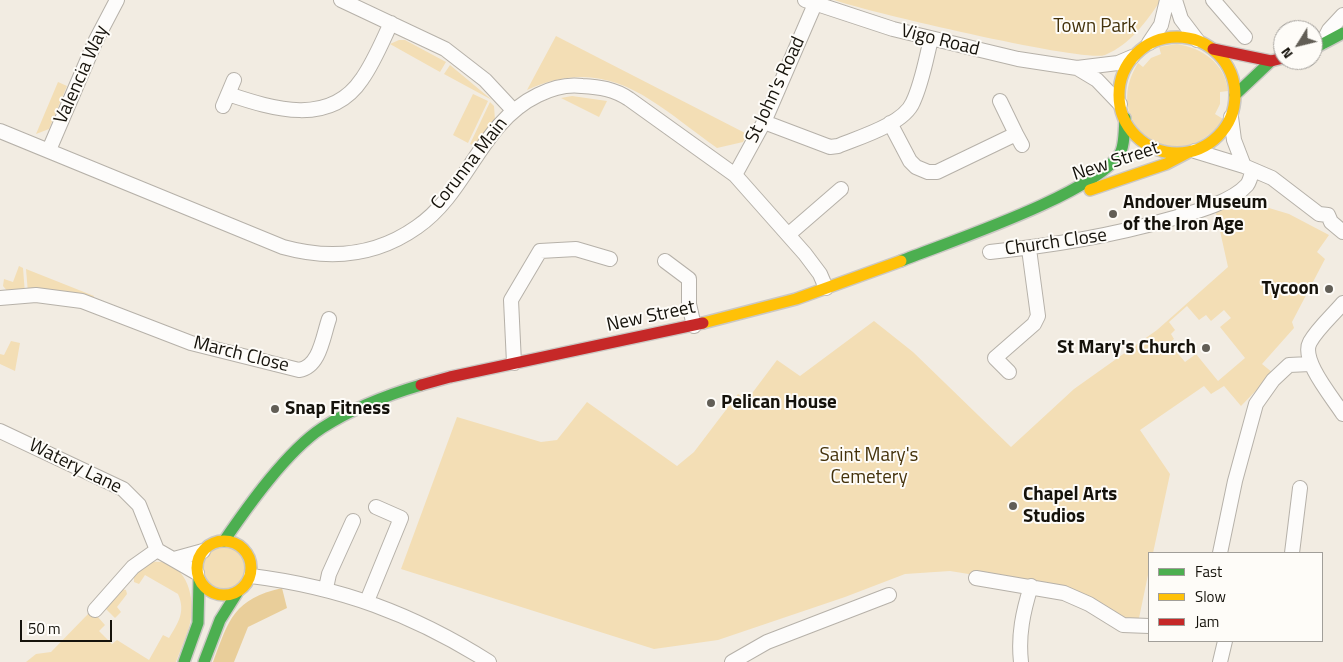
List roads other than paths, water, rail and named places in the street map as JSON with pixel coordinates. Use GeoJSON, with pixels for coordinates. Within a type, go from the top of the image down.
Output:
{"type":"FeatureCollection","features":[{"type":"Feature","properties":{"kind":"main road"},"geometry":{"type":"LineString","coordinates":[[1323,44],[1343,33]]}},
{"type":"Feature","properties":{"kind":"main road"},"geometry":{"type":"LineString","coordinates":[[1213,49],[1229,70],[1235,95],[1231,117],[1217,137],[1191,152],[1168,152],[1151,145],[1135,132],[1125,118],[1120,104],[1121,80],[1132,57],[1149,43],[1173,38],[1197,40],[1213,49],[1271,61]]}},
{"type":"Feature","properties":{"kind":"main road"},"geometry":{"type":"LineString","coordinates":[[1235,95],[1271,61]]}},
{"type":"Feature","properties":{"kind":"main road","name":"New Street"},"geometry":{"type":"LineString","coordinates":[[224,541],[251,501],[312,436],[350,412],[423,384],[746,314],[826,288],[950,242],[1054,199],[1114,164],[1123,146],[1125,118]]}},
{"type":"Feature","properties":{"kind":"main road","name":"New Street"},"geometry":{"type":"LineString","coordinates":[[1054,199],[1080,194],[1166,164],[1191,152]]}},
{"type":"Feature","properties":{"kind":"main road","name":"New Street"},"geometry":{"type":"LineString","coordinates":[[252,523],[271,481]]}},
{"type":"Feature","properties":{"kind":"main road"},"geometry":{"type":"LineString","coordinates":[[204,662],[220,620],[237,592],[248,582],[251,576],[252,568],[247,553],[249,536]]}},
{"type":"Feature","properties":{"kind":"main road"},"geometry":{"type":"LineString","coordinates":[[184,662],[198,623],[199,558],[203,551],[213,543],[224,541],[237,544],[247,553]]}},
{"type":"Feature","properties":{"kind":"main road"},"geometry":{"type":"LineString","coordinates":[[198,576],[203,585],[215,594],[230,595],[237,592]]}},
{"type":"Feature","properties":{"kind":"street","name":"Valencia Way"},"geometry":{"type":"LineString","coordinates":[[49,150],[96,40],[117,0]]}},
{"type":"Feature","properties":{"kind":"street"},"geometry":{"type":"LineString","coordinates":[[342,0],[451,54],[491,86],[513,110]]}},
{"type":"Feature","properties":{"kind":"street"},"geometry":{"type":"LineString","coordinates":[[1149,43],[1161,25],[1168,0]]}},
{"type":"Feature","properties":{"kind":"street"},"geometry":{"type":"LineString","coordinates":[[1175,0],[1181,19],[1197,40]]}},
{"type":"Feature","properties":{"kind":"street"},"geometry":{"type":"LineString","coordinates":[[1213,0],[1245,37]]}},
{"type":"Feature","properties":{"kind":"street","name":"Vigo Road"},"geometry":{"type":"LineString","coordinates":[[810,2],[874,24],[989,53],[1077,68],[1109,64],[1132,57]]}},
{"type":"Feature","properties":{"kind":"street","name":"St John's Road"},"geometry":{"type":"LineString","coordinates":[[735,175],[764,122],[810,2]]}},
{"type":"Feature","properties":{"kind":"street"},"geometry":{"type":"LineString","coordinates":[[1323,39],[1343,15]]}},
{"type":"Feature","properties":{"kind":"street"},"geometry":{"type":"LineString","coordinates":[[234,80],[226,100],[284,110],[309,111],[331,106],[350,93],[363,77],[391,24]]}},
{"type":"Feature","properties":{"kind":"street"},"geometry":{"type":"LineString","coordinates":[[764,122],[830,147],[838,146],[890,123],[902,116],[913,103],[931,39]]}},
{"type":"Feature","properties":{"kind":"street","name":"Vigo Road"},"geometry":{"type":"LineString","coordinates":[[1077,68],[1098,80],[1120,104]]}},
{"type":"Feature","properties":{"kind":"street","name":"Corunna Main"},"geometry":{"type":"LineString","coordinates":[[0,131],[283,247],[321,255],[348,254],[387,244],[418,227],[450,194],[486,140],[513,110],[539,94],[566,86],[612,89],[629,99],[735,175],[789,234],[820,274],[826,288]]}},
{"type":"Feature","properties":{"kind":"street"},"geometry":{"type":"LineString","coordinates":[[890,123],[910,161],[916,167],[928,172],[937,172],[1019,139],[1000,101]]}},
{"type":"Feature","properties":{"kind":"street"},"geometry":{"type":"LineString","coordinates":[[1231,117],[1234,140],[1248,169]]}},
{"type":"Feature","properties":{"kind":"street"},"geometry":{"type":"LineString","coordinates":[[1191,152],[1272,178],[1319,214],[1328,215],[1331,222],[1343,232]]}},
{"type":"Feature","properties":{"kind":"street","name":"Church Close"},"geometry":{"type":"LineString","coordinates":[[990,252],[1029,249],[1113,235],[1206,209],[1242,190],[1250,181],[1248,169]]}},
{"type":"Feature","properties":{"kind":"street"},"geometry":{"type":"LineString","coordinates":[[789,234],[841,189]]}},
{"type":"Feature","properties":{"kind":"street"},"geometry":{"type":"LineString","coordinates":[[514,363],[511,300],[540,251],[576,249],[610,259]]}},
{"type":"Feature","properties":{"kind":"street"},"geometry":{"type":"LineString","coordinates":[[1009,372],[990,354],[1034,324],[1038,316],[1029,249]]}},
{"type":"Feature","properties":{"kind":"street"},"geometry":{"type":"LineString","coordinates":[[665,261],[689,279],[689,304],[694,326]]}},
{"type":"Feature","properties":{"kind":"street","name":"March Close"},"geometry":{"type":"LineString","coordinates":[[0,298],[36,295],[82,301],[191,343],[299,370],[306,369],[313,364],[329,319]]}},
{"type":"Feature","properties":{"kind":"street"},"geometry":{"type":"LineString","coordinates":[[1343,304],[1309,343],[1307,353],[1310,364],[1343,414]]}},
{"type":"Feature","properties":{"kind":"street"},"geometry":{"type":"LineString","coordinates":[[1220,552],[1250,407],[1273,380],[1289,365],[1310,364]]}},
{"type":"Feature","properties":{"kind":"street","name":"Watery Lane"},"geometry":{"type":"LineString","coordinates":[[0,431],[123,489],[139,506],[157,550]]}},
{"type":"Feature","properties":{"kind":"street"},"geometry":{"type":"LineString","coordinates":[[1292,552],[1300,488]]}},
{"type":"Feature","properties":{"kind":"street"},"geometry":{"type":"LineString","coordinates":[[367,601],[401,518],[376,507]]}},
{"type":"Feature","properties":{"kind":"street"},"geometry":{"type":"LineString","coordinates":[[326,588],[329,574],[353,521]]}},
{"type":"Feature","properties":{"kind":"street"},"geometry":{"type":"LineString","coordinates":[[95,610],[133,568],[157,550],[174,559],[198,576]]}},
{"type":"Feature","properties":{"kind":"street"},"geometry":{"type":"LineString","coordinates":[[174,559],[203,551]]}},
{"type":"Feature","properties":{"kind":"street"},"geometry":{"type":"LineString","coordinates":[[251,576],[326,588],[367,601],[424,624],[489,662]]}},
{"type":"Feature","properties":{"kind":"street"},"geometry":{"type":"LineString","coordinates":[[976,578],[1064,593],[1089,604],[1123,625],[1148,626]]}},
{"type":"Feature","properties":{"kind":"street"},"geometry":{"type":"LineString","coordinates":[[1021,662],[1019,646],[1021,620],[1031,586]]}},
{"type":"Feature","properties":{"kind":"street"},"geometry":{"type":"LineString","coordinates":[[732,662],[767,642],[889,595]]}},
{"type":"Feature","properties":{"kind":"street"},"geometry":{"type":"LineString","coordinates":[[1220,662],[1225,642]]}},
{"type":"Feature","properties":{"kind":"place","name":"Andover Museum of the Iron Age"},"geometry":{"type":"Point","coordinates":[1113,214]}},
{"type":"Feature","properties":{"kind":"place","name":"Tycoon"},"geometry":{"type":"Point","coordinates":[1329,289]}},
{"type":"Feature","properties":{"kind":"place","name":"St Mary's Church"},"geometry":{"type":"Point","coordinates":[1206,348]}},
{"type":"Feature","properties":{"kind":"place","name":"Pelican House"},"geometry":{"type":"Point","coordinates":[711,403]}},
{"type":"Feature","properties":{"kind":"place","name":"Snap Fitness"},"geometry":{"type":"Point","coordinates":[275,409]}},
{"type":"Feature","properties":{"kind":"place","name":"Chapel Arts Studios"},"geometry":{"type":"Point","coordinates":[1013,506]}},
{"type":"Feature","properties":{"kind":"park label","name":"Town Park"},"geometry":{"type":"Point","coordinates":[1095,27]}},
{"type":"Feature","properties":{"kind":"park label","name":"Saint Mary's Cemetery"},"geometry":{"type":"Point","coordinates":[869,467]}}]}
